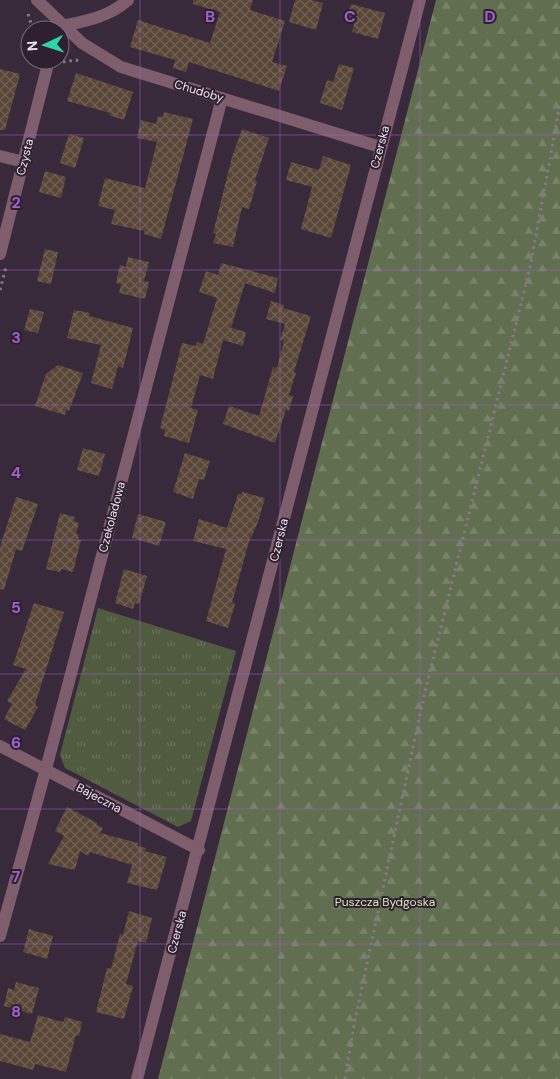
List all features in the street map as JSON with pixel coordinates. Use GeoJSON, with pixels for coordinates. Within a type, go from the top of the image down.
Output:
{"type":"FeatureCollection","features":[{"type":"Feature","properties":{"kind":"street","name":"Chudoby"},"geometry":{"type":"LineString","coordinates":[[37,0],[54,20]]}},
{"type":"Feature","properties":{"kind":"street"},"geometry":{"type":"LineString","coordinates":[[70,26],[96,19],[128,0]]}},
{"type":"Feature","properties":{"kind":"street","name":"Czerska"},"geometry":{"type":"LineString","coordinates":[[137,1079],[199,850],[380,147],[420,0]]}},
{"type":"Feature","properties":{"kind":"street","name":"Chudoby"},"geometry":{"type":"LineString","coordinates":[[70,35],[121,67],[380,147]]}},
{"type":"Feature","properties":{"kind":"street","name":"Czysta"},"geometry":{"type":"LineString","coordinates":[[0,254],[47,70]]}},
{"type":"Feature","properties":{"kind":"street","name":"Czekoladowa"},"geometry":{"type":"LineString","coordinates":[[0,936],[46,769],[222,98]]}},
{"type":"Feature","properties":{"kind":"street"},"geometry":{"type":"LineString","coordinates":[[0,156],[24,162]]}},
{"type":"Feature","properties":{"kind":"street","name":"Bajeczna"},"geometry":{"type":"LineString","coordinates":[[0,746],[199,850]]}},
{"type":"Feature","properties":{"kind":"path"},"geometry":{"type":"LineString","coordinates":[[345,1079],[354,1025],[423,700],[530,267],[560,104]]}},
{"type":"Feature","properties":{"kind":"green space","name":"Puszcza Bydgoska"},"geometry":{"type":"Polygon","coordinates":[[[436,0],[560,0],[560,1079],[158,1079],[436,0]]]}},
{"type":"Feature","properties":{"kind":"green space"},"geometry":{"type":"Polygon","coordinates":[[[98,608],[236,651],[191,821],[178,827],[65,768],[60,755],[98,608]]]}},
{"type":"Feature","properties":{"kind":"building"},"geometry":{"type":"Polygon","coordinates":[[[193,0],[253,0],[250,10],[285,21],[272,62],[287,66],[279,91],[189,62],[186,72],[173,68],[175,60],[130,47],[138,20],[210,43],[220,12],[193,4],[193,0]]]}},
{"type":"Feature","properties":{"kind":"building"},"geometry":{"type":"Polygon","coordinates":[[[295,0],[312,0],[323,3],[316,30],[289,22],[295,0]]]}},
{"type":"Feature","properties":{"kind":"building"},"geometry":{"type":"Polygon","coordinates":[[[351,4],[385,13],[378,39],[352,32],[355,21],[346,19],[351,4]]]}},
{"type":"Feature","properties":{"kind":"building"},"geometry":{"type":"Polygon","coordinates":[[[339,64],[354,68],[342,110],[320,103],[327,80],[333,82],[339,64]]]}},
{"type":"Feature","properties":{"kind":"building"},"geometry":{"type":"Polygon","coordinates":[[[0,69],[20,74],[5,130],[0,130],[0,69]]]}},
{"type":"Feature","properties":{"kind":"building"},"geometry":{"type":"Polygon","coordinates":[[[76,73],[133,92],[124,120],[109,115],[110,113],[67,101],[76,73]]]}},
{"type":"Feature","properties":{"kind":"building"},"geometry":{"type":"Polygon","coordinates":[[[164,112],[193,119],[161,239],[144,234],[144,231],[111,224],[115,210],[98,206],[105,178],[145,188],[157,142],[137,138],[141,120],[156,124],[158,116],[163,117],[164,112]]]}},
{"type":"Feature","properties":{"kind":"building"},"geometry":{"type":"Polygon","coordinates":[[[242,129],[269,138],[255,180],[257,181],[249,209],[242,207],[233,247],[213,243],[216,234],[213,233],[232,157],[242,129]]]}},
{"type":"Feature","properties":{"kind":"building"},"geometry":{"type":"Polygon","coordinates":[[[69,134],[84,138],[75,168],[60,163],[69,134]]]}},
{"type":"Feature","properties":{"kind":"building"},"geometry":{"type":"Polygon","coordinates":[[[323,156],[351,165],[331,238],[301,229],[312,187],[286,180],[291,162],[319,170],[323,156]]]}},
{"type":"Feature","properties":{"kind":"building"},"geometry":{"type":"Polygon","coordinates":[[[45,171],[66,177],[61,198],[39,192],[45,171]]]}},
{"type":"Feature","properties":{"kind":"building"},"geometry":{"type":"Polygon","coordinates":[[[45,249],[58,252],[51,284],[37,281],[45,249]]]}},
{"type":"Feature","properties":{"kind":"building"},"geometry":{"type":"Polygon","coordinates":[[[128,257],[149,262],[144,281],[149,282],[145,299],[119,293],[121,284],[116,283],[120,265],[126,267],[128,257]]]}},
{"type":"Feature","properties":{"kind":"building"},"geometry":{"type":"Polygon","coordinates":[[[221,263],[278,278],[275,293],[245,283],[231,328],[246,332],[243,346],[223,340],[213,379],[200,375],[191,408],[198,410],[189,443],[164,436],[165,430],[160,428],[182,343],[196,346],[197,342],[203,344],[217,298],[199,292],[206,271],[218,275],[221,263]]]}},
{"type":"Feature","properties":{"kind":"building"},"geometry":{"type":"Polygon","coordinates":[[[271,301],[284,305],[283,308],[311,316],[294,372],[296,373],[289,395],[293,396],[289,411],[286,410],[275,443],[223,424],[229,406],[259,416],[273,367],[277,368],[284,341],[280,340],[285,324],[266,319],[271,301]]]}},
{"type":"Feature","properties":{"kind":"building"},"geometry":{"type":"Polygon","coordinates":[[[30,309],[44,312],[38,333],[24,330],[30,309]]]}},
{"type":"Feature","properties":{"kind":"building"},"geometry":{"type":"Polygon","coordinates":[[[74,310],[90,313],[89,316],[133,328],[123,368],[118,366],[112,389],[91,383],[101,345],[67,338],[74,310]]]}},
{"type":"Feature","properties":{"kind":"building"},"geometry":{"type":"Polygon","coordinates":[[[58,365],[83,373],[69,411],[67,410],[65,415],[35,406],[46,374],[58,365]]]}},
{"type":"Feature","properties":{"kind":"building"},"geometry":{"type":"Polygon","coordinates":[[[83,448],[105,454],[99,476],[77,470],[83,448]]]}},
{"type":"Feature","properties":{"kind":"building"},"geometry":{"type":"Polygon","coordinates":[[[185,453],[210,461],[204,480],[199,479],[193,499],[173,492],[185,453]]]}},
{"type":"Feature","properties":{"kind":"building"},"geometry":{"type":"Polygon","coordinates":[[[242,492],[265,498],[258,522],[250,538],[232,603],[235,604],[228,628],[206,621],[226,549],[193,541],[199,519],[227,528],[238,494],[242,494],[242,492]]]}},
{"type":"Feature","properties":{"kind":"building"},"geometry":{"type":"Polygon","coordinates":[[[16,497],[38,504],[22,551],[16,549],[4,590],[0,589],[0,547],[16,497]]]}},
{"type":"Feature","properties":{"kind":"building"},"geometry":{"type":"Polygon","coordinates":[[[60,513],[75,517],[74,521],[79,523],[76,534],[79,535],[78,540],[81,540],[73,572],[61,569],[60,572],[46,569],[60,513]]]}},
{"type":"Feature","properties":{"kind":"building"},"geometry":{"type":"Polygon","coordinates":[[[138,514],[166,522],[159,546],[132,538],[138,514]]]}},
{"type":"Feature","properties":{"kind":"building"},"geometry":{"type":"Polygon","coordinates":[[[124,569],[147,576],[139,604],[135,603],[133,609],[115,603],[124,569]]]}},
{"type":"Feature","properties":{"kind":"building"},"geometry":{"type":"Polygon","coordinates":[[[34,603],[64,612],[35,705],[38,707],[25,730],[4,719],[12,704],[7,701],[26,669],[13,665],[34,603]]]}},
{"type":"Feature","properties":{"kind":"building"},"geometry":{"type":"Polygon","coordinates":[[[67,807],[97,823],[103,828],[100,833],[138,843],[138,846],[146,848],[145,851],[167,857],[157,890],[127,883],[132,865],[90,852],[88,856],[80,851],[75,870],[48,864],[64,836],[55,831],[67,807]]]}},
{"type":"Feature","properties":{"kind":"building"},"geometry":{"type":"Polygon","coordinates":[[[129,911],[152,918],[146,943],[138,941],[126,984],[133,986],[124,1019],[96,1012],[107,968],[111,969],[120,934],[123,935],[129,911]]]}},
{"type":"Feature","properties":{"kind":"building"},"geometry":{"type":"Polygon","coordinates":[[[29,929],[53,936],[47,959],[23,952],[29,929]]]}},
{"type":"Feature","properties":{"kind":"building"},"geometry":{"type":"Polygon","coordinates":[[[16,982],[39,988],[32,1014],[4,1006],[8,988],[14,990],[16,982]]]}},
{"type":"Feature","properties":{"kind":"building"},"geometry":{"type":"Polygon","coordinates":[[[38,1015],[63,1022],[65,1017],[82,1022],[79,1036],[76,1035],[66,1072],[35,1064],[33,1070],[0,1061],[0,1034],[30,1042],[38,1015]]]}}]}
